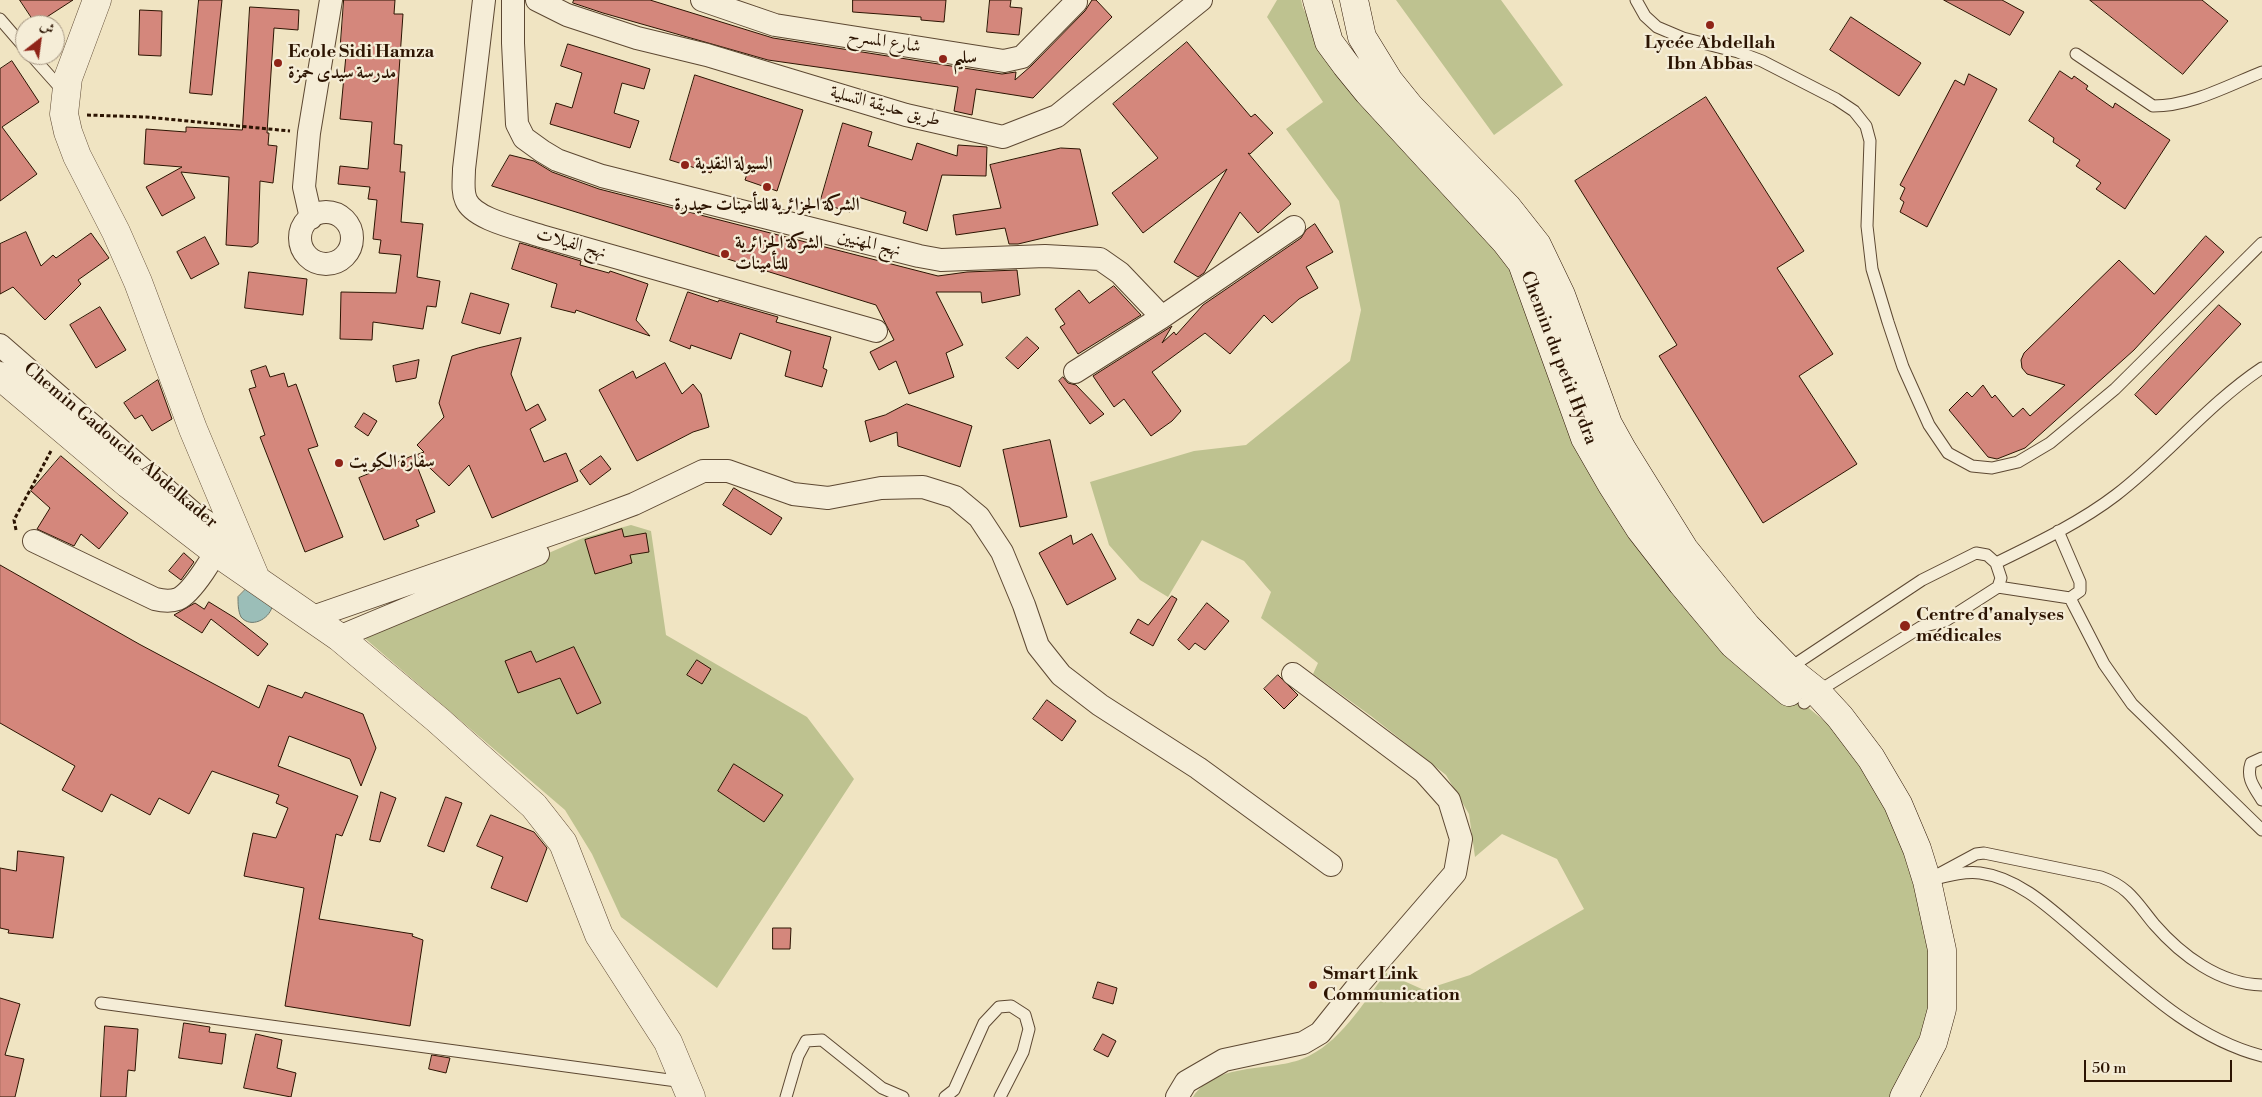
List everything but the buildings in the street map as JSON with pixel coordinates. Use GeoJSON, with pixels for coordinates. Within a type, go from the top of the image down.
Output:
{"type":"FeatureCollection","features":[{"type":"Feature","properties":{"kind":"main road"},"geometry":{"type":"LineString","coordinates":[[97,0],[79,46],[64,104],[77,156],[116,232],[138,282],[193,429],[227,544]]}},
{"type":"Feature","properties":{"kind":"main road","name":"Chemin du petit Hydra"},"geometry":{"type":"LineString","coordinates":[[1317,0],[1329,42],[1346,65],[1410,138],[1506,241],[1522,263],[1585,438],[1636,522],[1682,583],[1733,644],[1780,674],[1810,698],[1840,717],[1871,758],[1898,804],[1917,849],[1927,881],[1942,950],[1942,1009],[1933,1042],[1904,1097]]}},
{"type":"Feature","properties":{"kind":"main road","name":"Chemin du petit Hydra"},"geometry":{"type":"LineString","coordinates":[[1354,0],[1362,37],[1389,81],[1410,106],[1507,207],[1537,245],[1561,295],[1608,424],[1623,451],[1684,549],[1747,627],[1780,674]]}},
{"type":"Feature","properties":{"kind":"main road"},"geometry":{"type":"LineString","coordinates":[[0,376],[128,484],[227,544],[256,579],[310,618],[339,636],[438,720],[534,806],[563,842],[599,935],[668,1042],[688,1090]]}},
{"type":"Feature","properties":{"kind":"street"},"geometry":{"type":"LineString","coordinates":[[311,218],[304,187],[310,133],[331,0]]}},
{"type":"Feature","properties":{"kind":"street","name":"نهج الفيلات"},"geometry":{"type":"LineString","coordinates":[[484,0],[464,169],[464,189],[470,207],[494,220],[541,236],[876,332]]}},
{"type":"Feature","properties":{"kind":"street","name":"نهج المهنيين"},"geometry":{"type":"LineString","coordinates":[[513,0],[512,43],[517,124],[524,138],[542,152],[557,160],[602,176],[919,256],[942,260],[1045,256],[1100,259],[1120,273],[1162,318]]}},
{"type":"Feature","properties":{"kind":"street","name":"طريق حديقة التسلية"},"geometry":{"type":"LineString","coordinates":[[537,0],[567,15],[637,38],[707,55],[906,115],[1003,137],[1057,116],[1201,0]]}},
{"type":"Feature","properties":{"kind":"street","name":"شارع المسرح"},"geometry":{"type":"LineString","coordinates":[[702,0],[775,25],[1004,61],[1022,57],[1076,2]]}},
{"type":"Feature","properties":{"kind":"street"},"geometry":{"type":"LineString","coordinates":[[1075,372],[1162,318],[1294,227]]}},
{"type":"Feature","properties":{"kind":"street","name":"Chemin Gadouche Abdelkader"},"geometry":{"type":"LineString","coordinates":[[0,345],[227,544]]}},
{"type":"Feature","properties":{"kind":"street"},"geometry":{"type":"LineString","coordinates":[[339,636],[582,536],[634,504],[702,471],[728,471],[793,494],[828,498],[881,488],[923,487],[955,497],[979,518],[1002,552],[1024,605],[1038,646],[1061,675],[1100,705],[1198,768],[1331,864]]}},
{"type":"Feature","properties":{"kind":"street"},"geometry":{"type":"LineString","coordinates":[[310,618],[634,504]]}},
{"type":"Feature","properties":{"kind":"street"},"geometry":{"type":"LineString","coordinates":[[34,541],[167,602],[180,598],[188,591],[227,544]]}},
{"type":"Feature","properties":{"kind":"street"},"geometry":{"type":"LineString","coordinates":[[1177,1097],[1186,1082],[1224,1060],[1303,1043],[1320,1034],[1360,983],[1455,873],[1461,839],[1449,800],[1424,772],[1293,674]]}},
{"type":"Feature","properties":{"kind":"lane"},"geometry":{"type":"LineString","coordinates":[[1636,0],[1645,16],[1657,27],[1683,38],[1738,52],[1762,61],[1836,99],[1854,111],[1866,126],[1870,141],[1866,226],[1872,269],[1888,322],[1903,368],[1929,425],[1948,453],[1972,466],[1992,468],[2018,462],[2050,443],[2116,388],[2262,243]]}},
{"type":"Feature","properties":{"kind":"lane"},"geometry":{"type":"LineString","coordinates":[[0,19],[15,36]]}},
{"type":"Feature","properties":{"kind":"lane"},"geometry":{"type":"LineString","coordinates":[[2076,54],[2153,106],[2168,106],[2189,100],[2262,72]]}},
{"type":"Feature","properties":{"kind":"lane"},"geometry":{"type":"LineString","coordinates":[[38,65],[64,104]]}},
{"type":"Feature","properties":{"kind":"lane"},"geometry":{"type":"LineString","coordinates":[[1996,562],[2058,531],[2115,496],[2237,384],[2262,368]]}},
{"type":"Feature","properties":{"kind":"lane"},"geometry":{"type":"LineString","coordinates":[[1998,587],[2070,598],[2080,591],[2080,582],[2058,531]]}},
{"type":"Feature","properties":{"kind":"lane"},"geometry":{"type":"LineString","coordinates":[[1780,674],[1922,580],[1976,553],[1987,555],[1996,562],[2001,578],[1998,587],[1945,621],[1921,627],[1810,698]]}},
{"type":"Feature","properties":{"kind":"lane"},"geometry":{"type":"LineString","coordinates":[[2070,598],[2104,664],[2132,704],[2262,830]]}},
{"type":"Feature","properties":{"kind":"lane"},"geometry":{"type":"LineString","coordinates":[[2262,758],[2251,763],[2249,770],[2250,781],[2262,800]]}},
{"type":"Feature","properties":{"kind":"lane"},"geometry":{"type":"LineString","coordinates":[[1927,881],[1976,854],[1984,853],[2101,877],[2118,883],[2129,892],[2156,926],[2180,950],[2202,965],[2224,978],[2262,986]]}},
{"type":"Feature","properties":{"kind":"lane"},"geometry":{"type":"LineString","coordinates":[[1927,881],[1961,874],[1979,873],[1996,877],[2018,886],[2052,910],[2173,1013],[2211,1036],[2262,1056]]}},
{"type":"Feature","properties":{"kind":"lane"},"geometry":{"type":"LineString","coordinates":[[101,1003],[688,1090]]}},
{"type":"Feature","properties":{"kind":"lane"},"geometry":{"type":"LineString","coordinates":[[945,1097],[954,1090],[984,1023],[999,1007],[1011,1006],[1025,1015],[1029,1029],[1023,1052],[1000,1097]]}},
{"type":"Feature","properties":{"kind":"lane"},"geometry":{"type":"LineString","coordinates":[[786,1097],[798,1056],[806,1041],[822,1040],[882,1088],[904,1097]]}},
{"type":"Feature","properties":{"kind":"path"},"geometry":{"type":"LineString","coordinates":[[64,104],[146,117],[310,133]]}},
{"type":"Feature","properties":{"kind":"path"},"geometry":{"type":"LineString","coordinates":[[34,541],[18,533],[14,526],[14,520],[55,444]]}},
{"type":"Feature","properties":{"kind":"green space"},"geometry":{"type":"Polygon","coordinates":[[[1277,0],[1301,0],[1303,8],[1317,35],[1502,243],[1776,681],[1828,724],[1864,767],[1902,832],[1933,938],[1929,1029],[1892,1097],[1193,1097],[1203,1086],[1215,1078],[1243,1070],[1288,1063],[1316,1052],[1328,1044],[1349,1022],[1386,973],[1424,990],[1470,975],[1584,909],[1557,859],[1502,834],[1475,857],[1469,814],[1446,775],[1371,716],[1313,674],[1318,663],[1261,618],[1271,592],[1244,561],[1202,540],[1168,597],[1140,580],[1109,545],[1090,482],[1194,451],[1246,445],[1350,361],[1361,310],[1339,201],[1286,129],[1323,102],[1267,17],[1277,0]]]}},
{"type":"Feature","properties":{"kind":"green space"},"geometry":{"type":"Polygon","coordinates":[[[1396,0],[1501,0],[1563,85],[1494,135],[1396,0]]]}},
{"type":"Feature","properties":{"kind":"green space"},"geometry":{"type":"Polygon","coordinates":[[[631,525],[651,531],[666,635],[807,717],[854,779],[717,988],[621,917],[592,854],[565,810],[361,635],[583,538],[631,525]]]}},
{"type":"Feature","properties":{"kind":"water"},"geometry":{"type":"Polygon","coordinates":[[[247,588],[272,607],[264,619],[250,622],[245,621],[241,617],[238,597],[247,588]]]}},
{"type":"Feature","properties":{"kind":"place","name":"Lycée Abdellah Ibn Abbas"},"geometry":{"type":"Point","coordinates":[1710,25]}},
{"type":"Feature","properties":{"kind":"place","name":"سليم"},"geometry":{"type":"Point","coordinates":[943,59]}},
{"type":"Feature","properties":{"kind":"place","name":"Ecole Sidi Hamza مدرسة سيدى حمزة"},"geometry":{"type":"Point","coordinates":[278,63]}},
{"type":"Feature","properties":{"kind":"place","name":"السيولة النقدية"},"geometry":{"type":"Point","coordinates":[685,165]}},
{"type":"Feature","properties":{"kind":"place","name":"الشركة الجزائرية للتأمينات حيدرة"},"geometry":{"type":"Point","coordinates":[767,187]}},
{"type":"Feature","properties":{"kind":"place","name":"الشركة الجزائرية للتأمينات"},"geometry":{"type":"Point","coordinates":[725,254]}},
{"type":"Feature","properties":{"kind":"place","name":"سفارة الكويت"},"geometry":{"type":"Point","coordinates":[339,463]}},
{"type":"Feature","properties":{"kind":"place","name":"Centre d'analyses médicales"},"geometry":{"type":"Point","coordinates":[1905,626]}},
{"type":"Feature","properties":{"kind":"place","name":"Smart Link Communication"},"geometry":{"type":"Point","coordinates":[1313,985]}}]}
